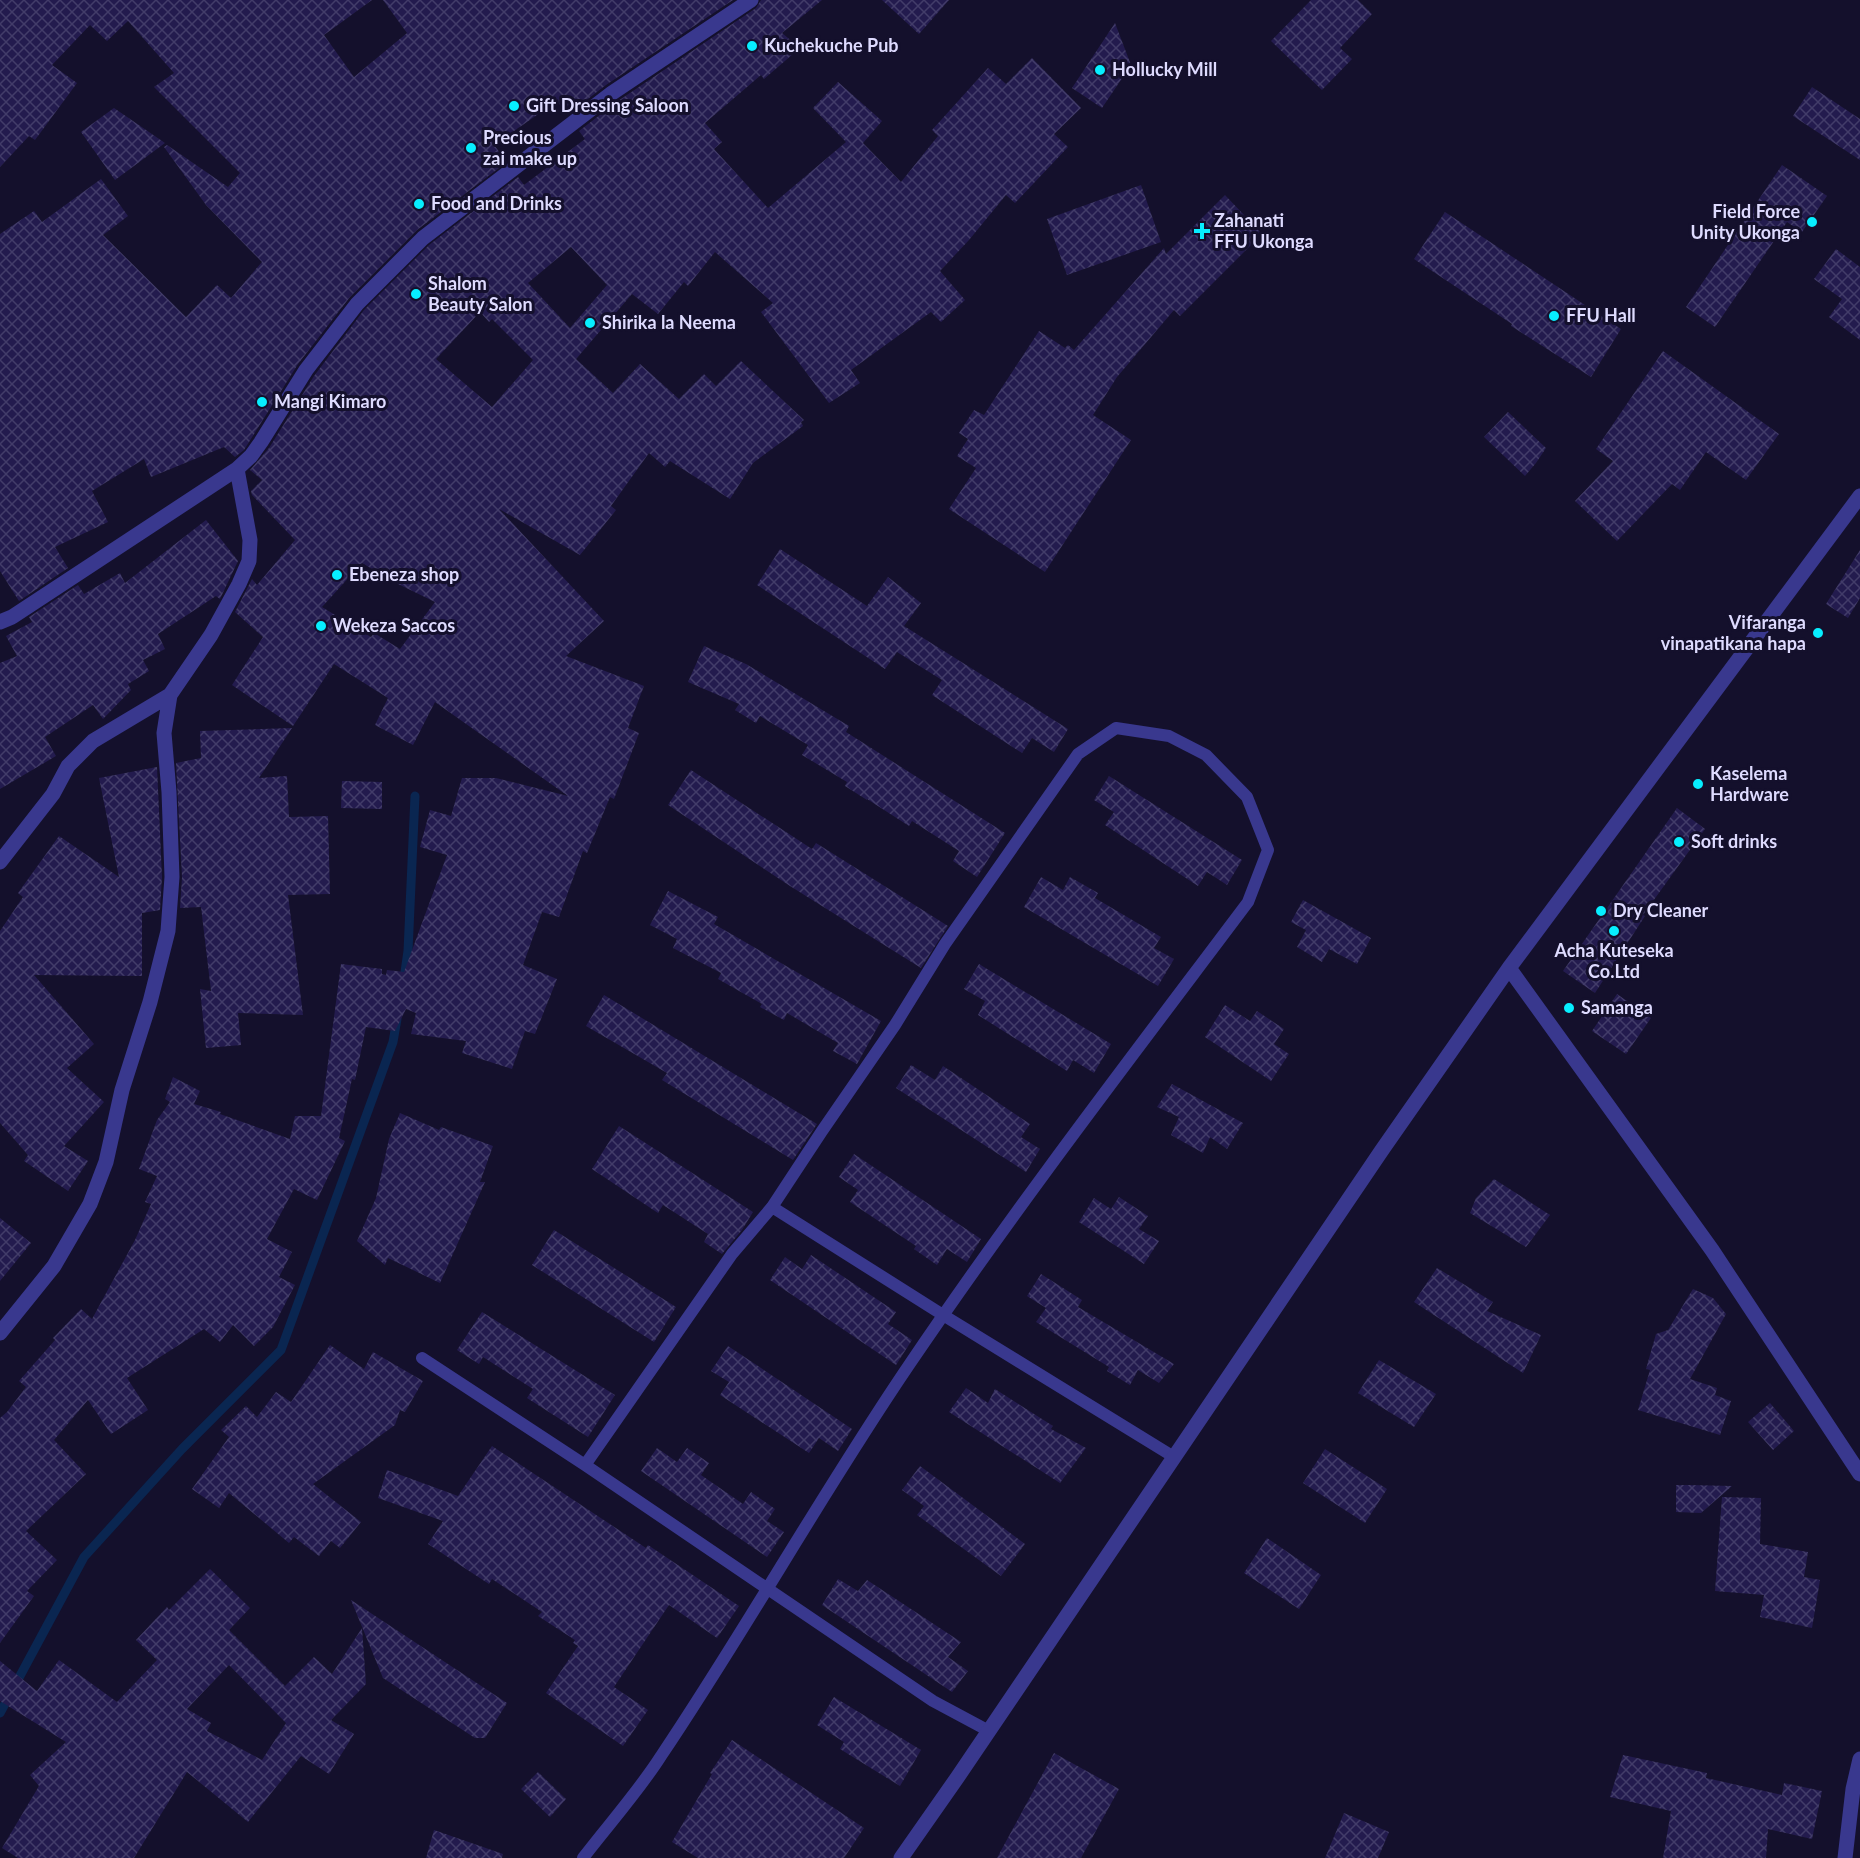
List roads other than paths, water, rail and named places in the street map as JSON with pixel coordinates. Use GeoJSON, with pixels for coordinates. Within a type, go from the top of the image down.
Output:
{"type":"FeatureCollection","features":[{"type":"Feature","properties":{"kind":"street"},"geometry":{"type":"LineString","coordinates":[[0,622],[12,617],[237,469],[251,456],[306,370],[357,304],[423,238],[612,93],[751,0]]}},
{"type":"Feature","properties":{"kind":"street"},"geometry":{"type":"LineString","coordinates":[[0,862],[53,794],[68,766],[93,741],[170,695],[211,635],[249,561],[250,540],[237,469]]}},
{"type":"Feature","properties":{"kind":"street"},"geometry":{"type":"LineString","coordinates":[[901,1858],[1382,1150],[1509,968],[1860,496]]}},
{"type":"Feature","properties":{"kind":"street"},"geometry":{"type":"LineString","coordinates":[[0,1333],[54,1266],[90,1204],[106,1162],[122,1090],[150,1002],[168,931],[172,877],[164,733],[170,695]]}},
{"type":"Feature","properties":{"kind":"street"},"geometry":{"type":"LineString","coordinates":[[1509,968],[1712,1250],[1860,1474]]}},
{"type":"Feature","properties":{"kind":"street"},"geometry":{"type":"LineString","coordinates":[[1845,1858],[1853,1789],[1860,1760]]}},
{"type":"Feature","properties":{"kind":"lane"},"geometry":{"type":"LineString","coordinates":[[583,1858],[660,1759],[769,1588],[852,1451],[943,1316],[1032,1190],[1248,902],[1268,850],[1247,797],[1206,755],[1169,736],[1116,728],[1078,754],[945,944],[895,1024],[772,1207],[732,1254],[585,1465]]}},
{"type":"Feature","properties":{"kind":"lane"},"geometry":{"type":"LineString","coordinates":[[772,1207],[943,1316],[1174,1457]]}},
{"type":"Feature","properties":{"kind":"lane"},"geometry":{"type":"LineString","coordinates":[[422,1358],[769,1588],[933,1701],[989,1731]]}},
{"type":"Feature","properties":{"kind":"waterway"},"geometry":{"type":"LineString","coordinates":[[404,979],[408,951],[415,796]]}},
{"type":"Feature","properties":{"kind":"waterway"},"geometry":{"type":"LineString","coordinates":[[0,1713],[84,1557],[182,1449],[281,1350],[393,1042],[397,1019]]}},
{"type":"Feature","properties":{"kind":"place","name":"Kuchekuche Pub"},"geometry":{"type":"Point","coordinates":[752,46]}},
{"type":"Feature","properties":{"kind":"place","name":"Hollucky Mill"},"geometry":{"type":"Point","coordinates":[1100,70]}},
{"type":"Feature","properties":{"kind":"place","name":"Gift Dressing Saloon"},"geometry":{"type":"Point","coordinates":[514,106]}},
{"type":"Feature","properties":{"kind":"place","name":"Precious zai make up"},"geometry":{"type":"Point","coordinates":[471,148]}},
{"type":"Feature","properties":{"kind":"place","name":"Food and Drinks"},"geometry":{"type":"Point","coordinates":[419,204]}},
{"type":"Feature","properties":{"kind":"place","name":"Field Force Unity Ukonga"},"geometry":{"type":"Point","coordinates":[1812,222]}},
{"type":"Feature","properties":{"kind":"place","name":"Zahanati FFU Ukonga"},"geometry":{"type":"Point","coordinates":[1202,231]}},
{"type":"Feature","properties":{"kind":"place","name":"Shalom Beauty Salon"},"geometry":{"type":"Point","coordinates":[416,294]}},
{"type":"Feature","properties":{"kind":"place","name":"FFU Hall"},"geometry":{"type":"Point","coordinates":[1554,316]}},
{"type":"Feature","properties":{"kind":"place","name":"Shirika la Neema"},"geometry":{"type":"Point","coordinates":[590,323]}},
{"type":"Feature","properties":{"kind":"place","name":"Mangi Kimaro"},"geometry":{"type":"Point","coordinates":[262,402]}},
{"type":"Feature","properties":{"kind":"place","name":"Ebeneza shop"},"geometry":{"type":"Point","coordinates":[337,575]}},
{"type":"Feature","properties":{"kind":"place","name":"Wekeza Saccos"},"geometry":{"type":"Point","coordinates":[321,626]}},
{"type":"Feature","properties":{"kind":"place","name":"Vifaranga vinapatikana hapa"},"geometry":{"type":"Point","coordinates":[1818,633]}},
{"type":"Feature","properties":{"kind":"place","name":"Kaselema Hardware"},"geometry":{"type":"Point","coordinates":[1698,784]}},
{"type":"Feature","properties":{"kind":"place","name":"Soft drinks"},"geometry":{"type":"Point","coordinates":[1679,842]}},
{"type":"Feature","properties":{"kind":"place","name":"Dry Cleaner"},"geometry":{"type":"Point","coordinates":[1601,911]}},
{"type":"Feature","properties":{"kind":"place","name":"Acha Kuteseka Co.Ltd"},"geometry":{"type":"Point","coordinates":[1614,931]}},
{"type":"Feature","properties":{"kind":"place","name":"Samanga"},"geometry":{"type":"Point","coordinates":[1569,1008]}}]}
